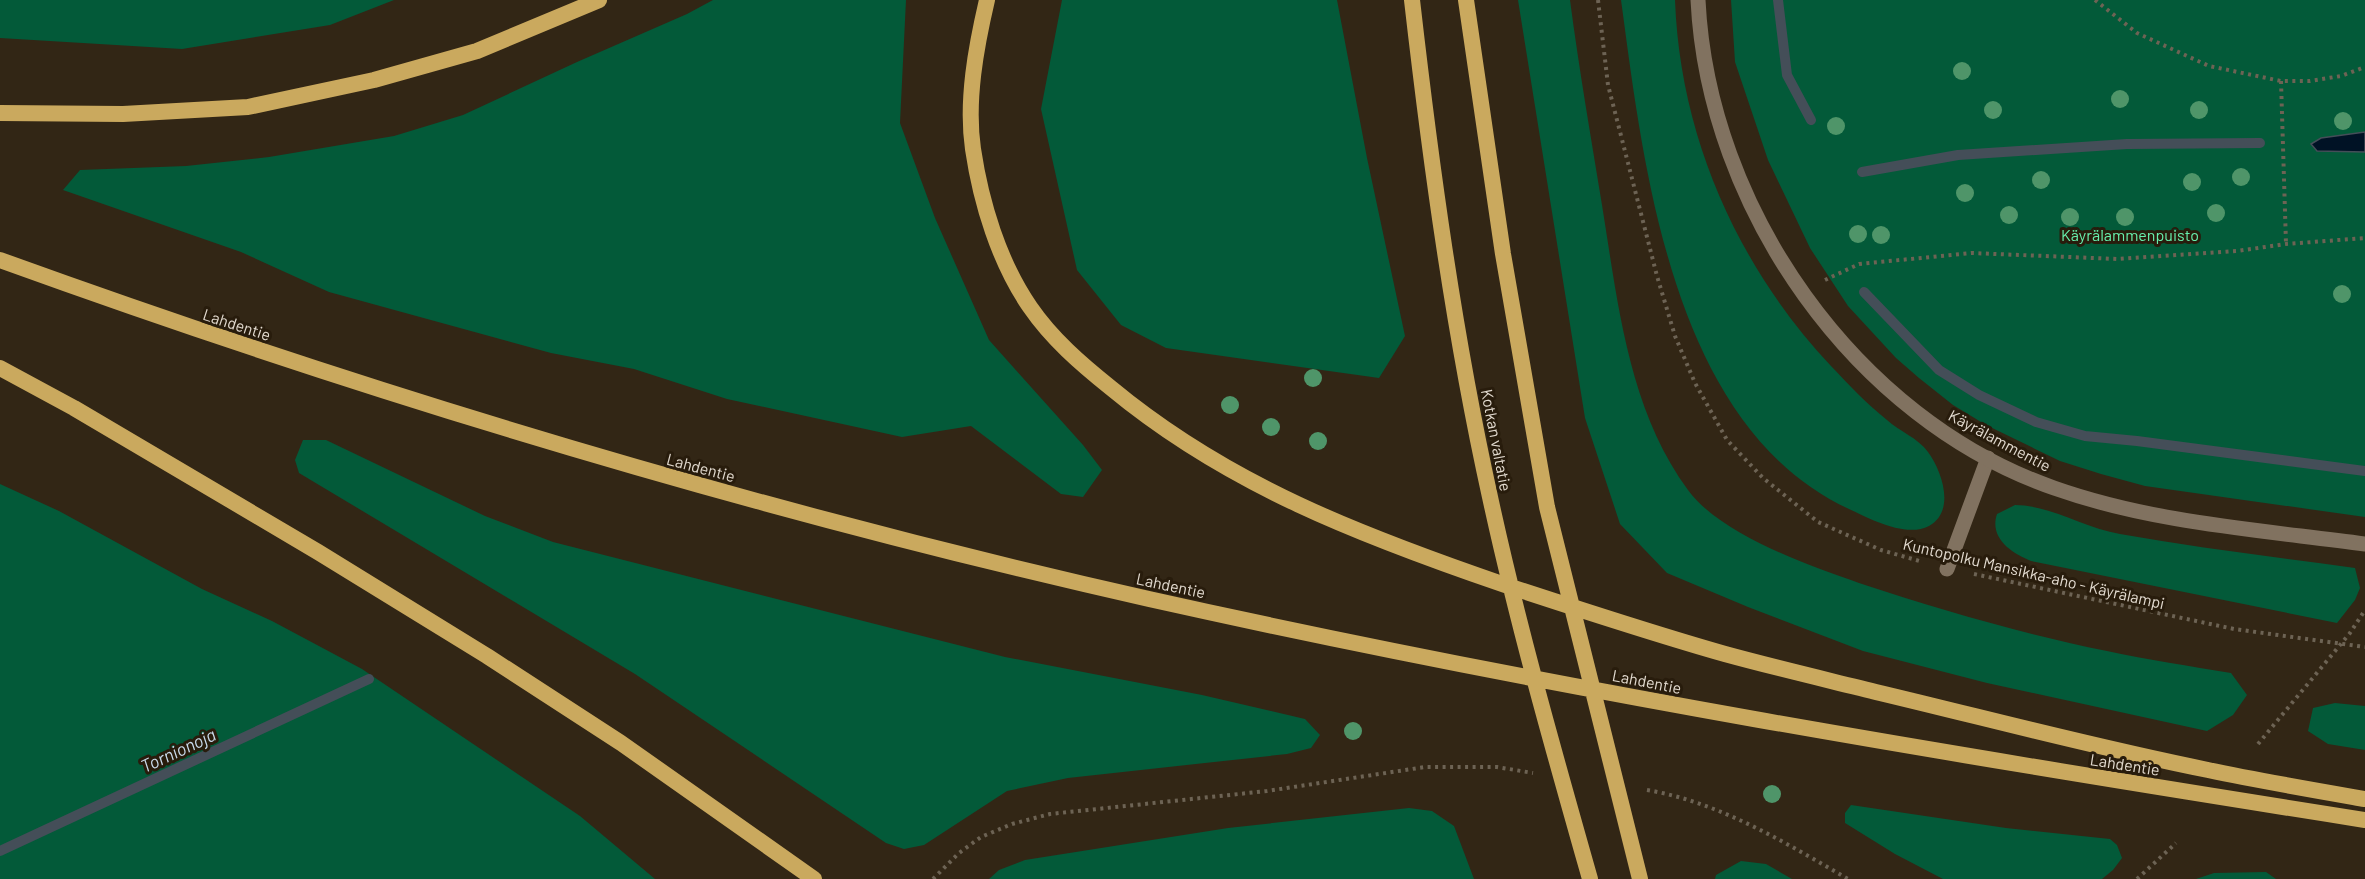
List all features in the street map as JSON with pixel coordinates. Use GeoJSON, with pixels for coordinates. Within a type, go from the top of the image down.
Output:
{"type":"FeatureCollection","features":[{"type":"Feature","properties":{"kind":"highway"},"geometry":{"type":"LineString","coordinates":[[0,113],[123,114],[248,107],[374,80],[477,51],[599,0]]}},
{"type":"Feature","properties":{"kind":"highway"},"geometry":{"type":"LineString","coordinates":[[987,0],[977,42],[972,92],[973,147],[985,205],[1000,252],[1028,304],[1058,342],[1144,416],[1204,456],[1261,488],[1330,520],[1444,564],[1547,599],[1725,654],[1994,721],[2206,770],[2365,799]]}},
{"type":"Feature","properties":{"kind":"highway","name":"Kotkan valtatie"},"geometry":{"type":"LineString","coordinates":[[1412,0],[1427,132],[1469,391],[1490,497],[1524,643],[1590,879]]}},
{"type":"Feature","properties":{"kind":"highway"},"geometry":{"type":"LineString","coordinates":[[1466,0],[1503,254],[1547,507],[1640,879]]}},
{"type":"Feature","properties":{"kind":"highway","name":"Lahdentie"},"geometry":{"type":"LineString","coordinates":[[0,260],[234,342],[491,425],[707,487],[1145,598],[1405,654],[1799,729],[2365,820]]}},
{"type":"Feature","properties":{"kind":"highway"},"geometry":{"type":"LineString","coordinates":[[0,368],[74,408],[487,656],[621,743],[814,879]]}},
{"type":"Feature","properties":{"kind":"street","name":"Käyrälammentie"},"geometry":{"type":"LineString","coordinates":[[1698,0],[1705,55],[1720,126],[1766,236],[1804,294],[1833,332],[1868,370],[1926,419],[1957,441],[1988,458],[2052,488],[2120,507],[2203,523],[2365,544]]}},
{"type":"Feature","properties":{"kind":"street"},"geometry":{"type":"LineString","coordinates":[[1947,569],[1988,458]]}},
{"type":"Feature","properties":{"kind":"path","name":"Kuntopolku Mansikka-aho - Käyrälampi"},"geometry":{"type":"LineString","coordinates":[[1598,0],[1608,84],[1657,276],[1676,336],[1695,383],[1727,440],[1763,478],[1818,522],[1881,550],[1947,569],[2234,629],[2365,646]]}},
{"type":"Feature","properties":{"kind":"path"},"geometry":{"type":"LineString","coordinates":[[2095,0],[2137,33],[2209,66],[2281,81],[2310,81],[2341,76],[2365,67]]}},
{"type":"Feature","properties":{"kind":"path"},"geometry":{"type":"LineString","coordinates":[[2281,81],[2286,244]]}},
{"type":"Feature","properties":{"kind":"path"},"geometry":{"type":"LineString","coordinates":[[1804,294],[1823,281],[1859,264],[1972,254],[2116,259],[2237,251],[2286,244],[2365,238]]}},
{"type":"Feature","properties":{"kind":"path"},"geometry":{"type":"LineString","coordinates":[[2258,744],[2341,644],[2365,610]]}},
{"type":"Feature","properties":{"kind":"path"},"geometry":{"type":"LineString","coordinates":[[933,879],[959,853],[981,837],[1012,824],[1050,814],[1266,791],[1425,767],[1497,767],[1543,774]]}},
{"type":"Feature","properties":{"kind":"path"},"geometry":{"type":"LineString","coordinates":[[1646,790],[1669,794],[1723,812],[1848,879]]}},
{"type":"Feature","properties":{"kind":"path"},"geometry":{"type":"LineString","coordinates":[[2137,879],[2176,843]]}},
{"type":"Feature","properties":{"kind":"green space"},"geometry":{"type":"Polygon","coordinates":[[[0,0],[394,0],[330,25],[182,49],[0,38],[0,0]]]}},
{"type":"Feature","properties":{"kind":"green space"},"geometry":{"type":"Polygon","coordinates":[[[713,0],[906,0],[900,123],[935,218],[989,340],[1083,445],[1102,470],[1083,497],[1061,494],[971,426],[902,437],[727,399],[634,369],[551,353],[329,292],[241,252],[63,190],[80,170],[186,166],[269,157],[394,136],[463,115],[687,14],[713,0]]]}},
{"type":"Feature","properties":{"kind":"green space"},"geometry":{"type":"Polygon","coordinates":[[[1062,0],[1337,0],[1367,158],[1405,336],[1379,378],[1166,348],[1121,325],[1077,270],[1041,109],[1062,0]]]}},
{"type":"Feature","properties":{"kind":"green space"},"geometry":{"type":"Polygon","coordinates":[[[1518,0],[1570,0],[1620,317],[1628,354],[1652,425],[1668,458],[1688,490],[1703,506],[1721,521],[1767,547],[1815,567],[1890,593],[1982,621],[2045,637],[2138,657],[2231,673],[2247,695],[2233,715],[2207,731],[1987,683],[1863,651],[1667,573],[1620,524],[1585,418],[1518,0]]]}},
{"type":"Feature","properties":{"kind":"green space"},"geometry":{"type":"Polygon","coordinates":[[[1621,0],[1675,0],[1679,51],[1688,101],[1702,150],[1720,197],[1742,243],[1768,286],[1831,366],[1872,407],[1928,452],[1938,469],[1944,490],[1942,511],[1929,526],[1910,530],[1877,522],[1849,509],[1789,471],[1742,419],[1705,356],[1677,287],[1657,214],[1641,139],[1621,0]]]}},
{"type":"Feature","properties":{"kind":"green space","name":"Käyrälammenpuisto"},"geometry":{"type":"Polygon","coordinates":[[[1731,0],[2365,0],[2365,517],[2145,486],[2101,474],[2060,461],[1986,425],[1953,405],[1919,378],[1896,358],[1848,306],[1810,248],[1768,160],[1735,62],[1731,0]]]}},
{"type":"Feature","properties":{"kind":"green space"},"geometry":{"type":"Polygon","coordinates":[[[303,440],[326,440],[485,516],[553,542],[1005,657],[1202,695],[1305,719],[1320,735],[1311,748],[1287,754],[1068,778],[1007,791],[924,845],[904,849],[886,843],[635,674],[299,473],[295,460],[303,440]]]}},
{"type":"Feature","properties":{"kind":"green space"},"geometry":{"type":"Polygon","coordinates":[[[0,484],[59,511],[202,589],[272,621],[362,669],[580,816],[655,879],[0,879],[0,484]]]}},
{"type":"Feature","properties":{"kind":"green space"},"geometry":{"type":"Polygon","coordinates":[[[2015,505],[2041,509],[2120,534],[2355,568],[2360,588],[2355,600],[2337,623],[2031,561],[2009,549],[1996,530],[1997,514],[2015,505]]]}},
{"type":"Feature","properties":{"kind":"green space"},"geometry":{"type":"Polygon","coordinates":[[[2335,703],[2365,706],[2365,750],[2328,744],[2308,731],[2313,708],[2335,703]]]}},
{"type":"Feature","properties":{"kind":"green space"},"geometry":{"type":"Polygon","coordinates":[[[1851,805],[2006,828],[2110,839],[2117,845],[2122,858],[2102,879],[1943,879],[1895,854],[1845,823],[1845,813],[1851,805]]]}},
{"type":"Feature","properties":{"kind":"green space"},"geometry":{"type":"Polygon","coordinates":[[[1409,808],[1432,811],[1454,826],[1474,879],[989,879],[999,870],[1025,860],[1228,828],[1409,808]]]}},
{"type":"Feature","properties":{"kind":"green space"},"geometry":{"type":"Polygon","coordinates":[[[1741,861],[1766,864],[1792,879],[1715,879],[1716,875],[1741,861]]]}},
{"type":"Feature","properties":{"kind":"green space"},"geometry":{"type":"Polygon","coordinates":[[[2266,872],[2276,879],[2196,879],[2214,873],[2266,872]]]}},
{"type":"Feature","properties":{"kind":"water"},"geometry":{"type":"Polygon","coordinates":[[[2365,132],[2365,152],[2317,151],[2311,144],[2321,138],[2365,132]]]}},
{"type":"Feature","properties":{"kind":"waterway"},"geometry":{"type":"LineString","coordinates":[[1778,0],[1787,75],[1811,120]]}},
{"type":"Feature","properties":{"kind":"waterway"},"geometry":{"type":"LineString","coordinates":[[1862,172],[1958,155],[2127,144],[2260,143]]}},
{"type":"Feature","properties":{"kind":"waterway"},"geometry":{"type":"LineString","coordinates":[[1864,292],[1939,370],[1979,395],[2036,422],[2085,436],[2365,471]]}},
{"type":"Feature","properties":{"kind":"waterway","name":"Tornionoja"},"geometry":{"type":"LineString","coordinates":[[0,851],[369,679]]}}]}
